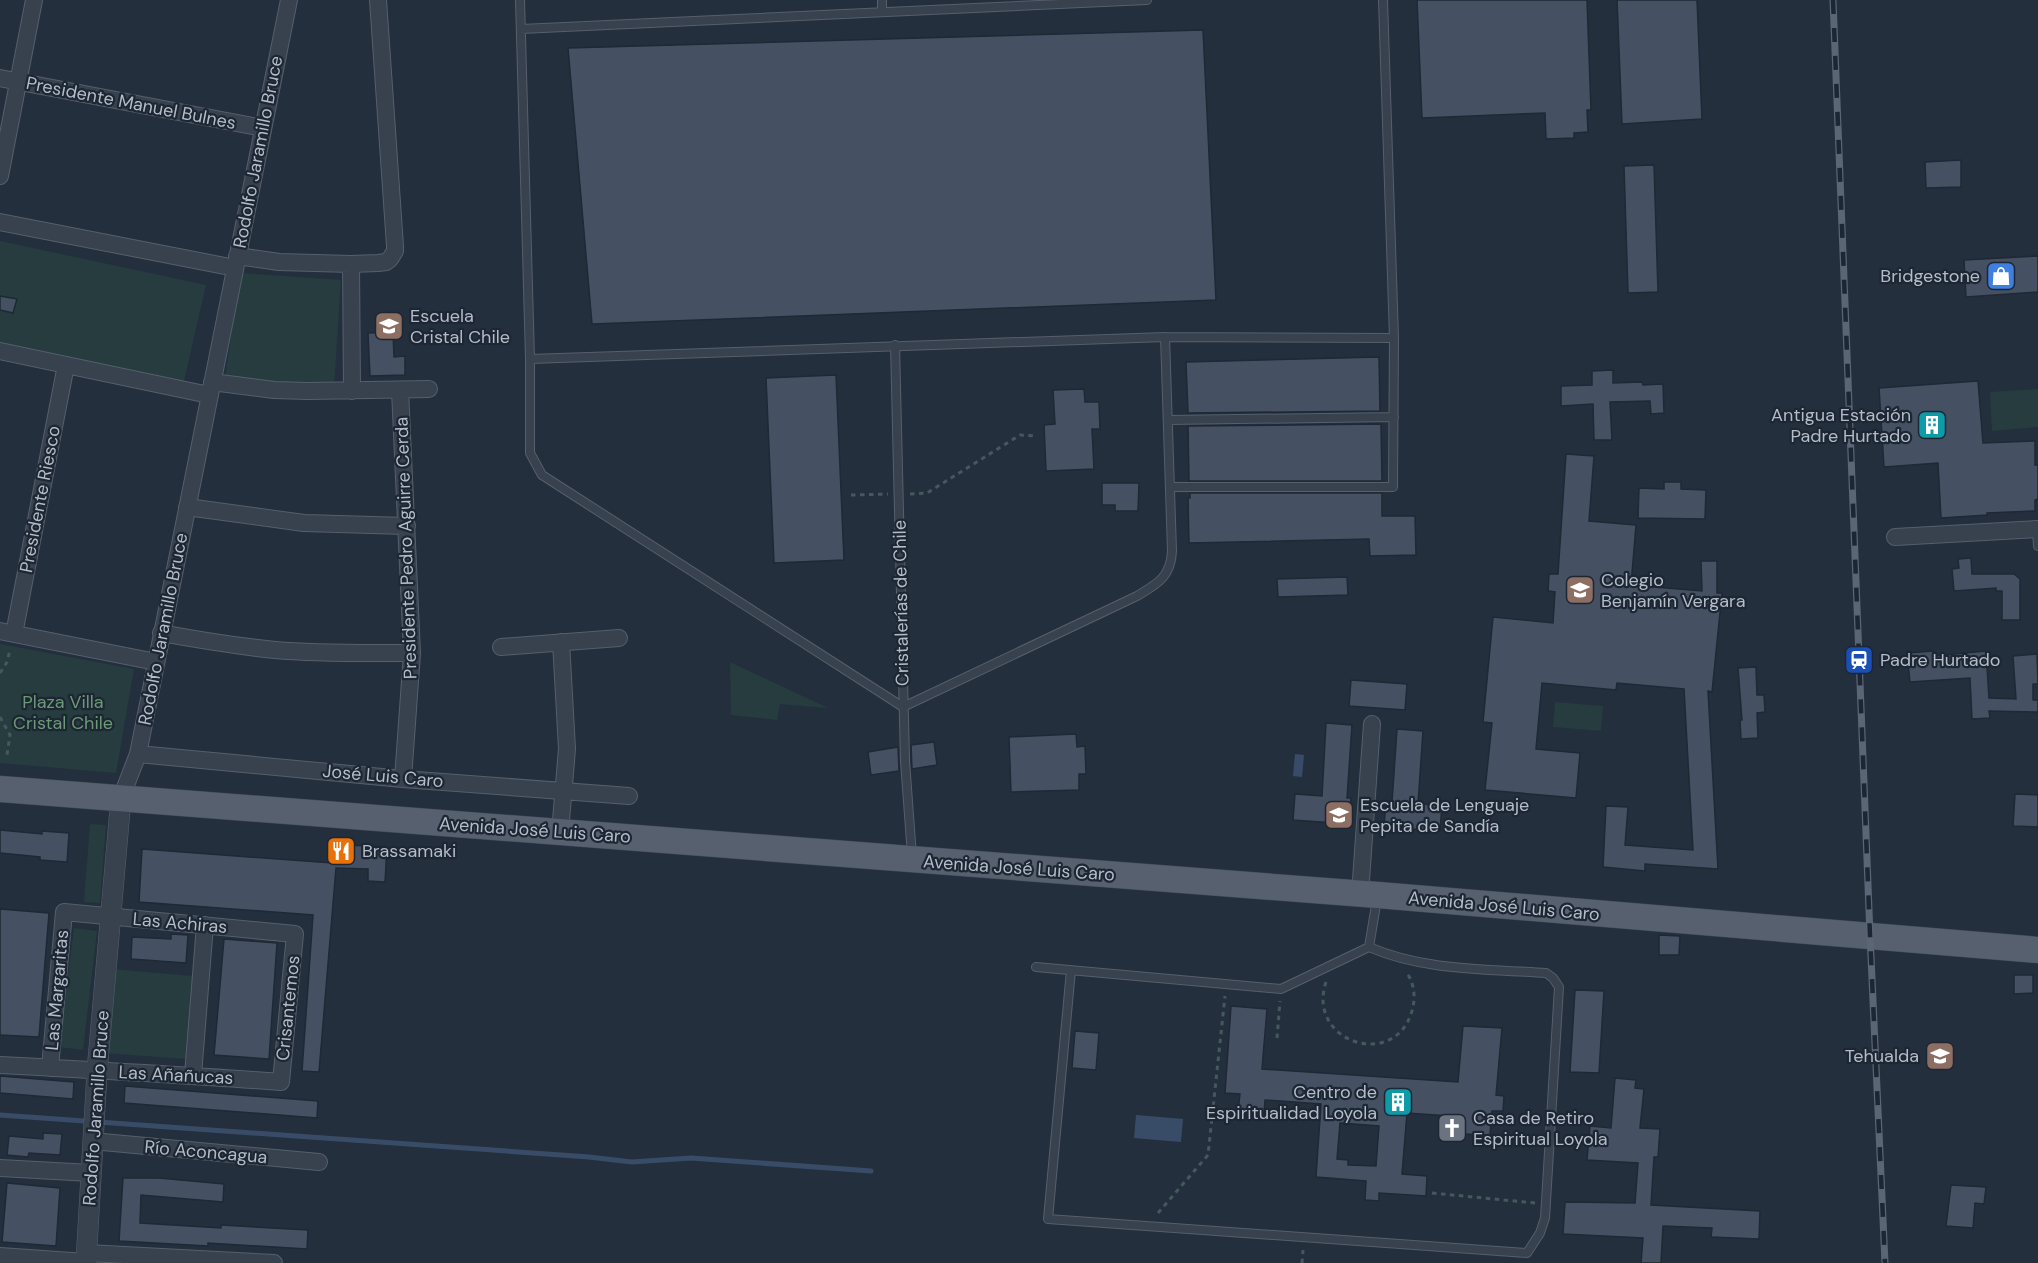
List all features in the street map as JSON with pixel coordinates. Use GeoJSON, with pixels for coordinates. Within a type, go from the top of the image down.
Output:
{"type":"FeatureCollection","features":[{"type":"Feature","properties":{"kind":"main road","name":"Avenida José Luis Caro"},"geometry":{"type":"LineString","coordinates":[[0,789],[1369,895],[2038,950]]}},
{"type":"Feature","properties":{"kind":"street"},"geometry":{"type":"LineString","coordinates":[[0,176],[34,0]]}},
{"type":"Feature","properties":{"kind":"street","name":"Rodolfo Jaramillo Bruce"},"geometry":{"type":"LineString","coordinates":[[86,1259],[97,1071],[121,798],[138,754],[289,0]]}},
{"type":"Feature","properties":{"kind":"street"},"geometry":{"type":"LineString","coordinates":[[0,222],[236,262],[351,264],[386,262],[394,251],[394,246],[378,0]]}},
{"type":"Feature","properties":{"kind":"street","name":"Presidente Manuel Bulnes"},"geometry":{"type":"LineString","coordinates":[[0,78],[263,128]]}},
{"type":"Feature","properties":{"kind":"street"},"geometry":{"type":"LineString","coordinates":[[351,264],[352,391]]}},
{"type":"Feature","properties":{"kind":"street"},"geometry":{"type":"LineString","coordinates":[[0,351],[66,365],[210,389],[352,391],[429,389]]}},
{"type":"Feature","properties":{"kind":"street","name":"Presidente Riesco"},"geometry":{"type":"LineString","coordinates":[[7,632],[66,365]]}},
{"type":"Feature","properties":{"kind":"street","name":"Presidente Pedro Aguirre Cerda"},"geometry":{"type":"LineString","coordinates":[[400,390],[412,653],[404,779]]}},
{"type":"Feature","properties":{"kind":"street"},"geometry":{"type":"LineString","coordinates":[[187,507],[304,523],[407,526]]}},
{"type":"Feature","properties":{"kind":"street"},"geometry":{"type":"LineString","coordinates":[[1895,537],[2038,529]]}},
{"type":"Feature","properties":{"kind":"street"},"geometry":{"type":"LineString","coordinates":[[7,632],[156,662]]}},
{"type":"Feature","properties":{"kind":"street"},"geometry":{"type":"LineString","coordinates":[[161,633],[228,645],[276,650],[322,653],[412,653]]}},
{"type":"Feature","properties":{"kind":"street"},"geometry":{"type":"LineString","coordinates":[[501,647],[619,638]]}},
{"type":"Feature","properties":{"kind":"street"},"geometry":{"type":"LineString","coordinates":[[560,832],[567,749],[561,642]]}},
{"type":"Feature","properties":{"kind":"street"},"geometry":{"type":"LineString","coordinates":[[1369,895],[1372,724]]}},
{"type":"Feature","properties":{"kind":"street","name":"José Luis Caro"},"geometry":{"type":"LineString","coordinates":[[138,754],[404,779],[629,796]]}},
{"type":"Feature","properties":{"kind":"street","name":"Las Achiras"},"geometry":{"type":"LineString","coordinates":[[64,912],[295,934]]}},
{"type":"Feature","properties":{"kind":"street","name":"Las Margaritas"},"geometry":{"type":"LineString","coordinates":[[50,1068],[64,912]]}},
{"type":"Feature","properties":{"kind":"street"},"geometry":{"type":"LineString","coordinates":[[193,1076],[205,925]]}},
{"type":"Feature","properties":{"kind":"street","name":"Crisantemos"},"geometry":{"type":"LineString","coordinates":[[280,1082],[295,934]]}},
{"type":"Feature","properties":{"kind":"street","name":"Las Añañucas"},"geometry":{"type":"LineString","coordinates":[[0,1065],[280,1082]]}},
{"type":"Feature","properties":{"kind":"street","name":"Río Aconcagua"},"geometry":{"type":"LineString","coordinates":[[92,1141],[319,1162]]}},
{"type":"Feature","properties":{"kind":"street"},"geometry":{"type":"LineString","coordinates":[[0,1168],[91,1173]]}},
{"type":"Feature","properties":{"kind":"street"},"geometry":{"type":"LineString","coordinates":[[0,1256],[274,1262]]}},
{"type":"Feature","properties":{"kind":"lane"},"geometry":{"type":"LineString","coordinates":[[520,0],[530,359],[530,453],[542,475],[903,707],[1137,596],[1161,581],[1171,563],[1166,337]]}},
{"type":"Feature","properties":{"kind":"lane"},"geometry":{"type":"LineString","coordinates":[[882,0],[882,12]]}},
{"type":"Feature","properties":{"kind":"lane"},"geometry":{"type":"LineString","coordinates":[[521,28],[1146,0]]}},
{"type":"Feature","properties":{"kind":"lane"},"geometry":{"type":"LineString","coordinates":[[1170,487],[1393,488],[1394,338],[1383,0]]}},
{"type":"Feature","properties":{"kind":"lane"},"geometry":{"type":"LineString","coordinates":[[530,359],[1166,337],[1394,338]]}},
{"type":"Feature","properties":{"kind":"lane","name":"Cristalerías de Chile"},"geometry":{"type":"LineString","coordinates":[[895,345],[903,707],[908,819],[913,860]]}},
{"type":"Feature","properties":{"kind":"lane"},"geometry":{"type":"LineString","coordinates":[[1168,420],[1394,417]]}},
{"type":"Feature","properties":{"kind":"lane"},"geometry":{"type":"LineString","coordinates":[[2038,529],[2038,546]]}},
{"type":"Feature","properties":{"kind":"lane"},"geometry":{"type":"LineString","coordinates":[[1369,895],[1369,946]]}},
{"type":"Feature","properties":{"kind":"lane"},"geometry":{"type":"LineString","coordinates":[[1071,970],[1048,1219],[1527,1253],[1540,1233],[1545,1218],[1559,987],[1546,973],[1429,965],[1392,957],[1369,946]]}},
{"type":"Feature","properties":{"kind":"lane"},"geometry":{"type":"LineString","coordinates":[[1036,967],[1281,989],[1369,946]]}},
{"type":"Feature","properties":{"kind":"path"},"geometry":{"type":"LineString","coordinates":[[851,495],[927,493],[1020,435],[1035,436]]}},
{"type":"Feature","properties":{"kind":"path"},"geometry":{"type":"LineString","coordinates":[[0,673],[8,662],[7,632]]}},
{"type":"Feature","properties":{"kind":"path"},"geometry":{"type":"LineString","coordinates":[[0,717],[10,735],[7,755]]}},
{"type":"Feature","properties":{"kind":"path"},"geometry":{"type":"LineString","coordinates":[[1343,959],[1332,970],[1325,983],[1322,998],[1325,1014],[1332,1027],[1343,1037],[1357,1043],[1372,1044],[1387,1041],[1400,1032],[1409,1020],[1414,1006],[1414,991],[1409,976],[1392,957]]}},
{"type":"Feature","properties":{"kind":"path"},"geometry":{"type":"LineString","coordinates":[[1147,1226],[1208,1155],[1227,984]]}},
{"type":"Feature","properties":{"kind":"path"},"geometry":{"type":"LineString","coordinates":[[1277,1038],[1281,989]]}},
{"type":"Feature","properties":{"kind":"path"},"geometry":{"type":"LineString","coordinates":[[1432,1193],[1546,1204]]}},
{"type":"Feature","properties":{"kind":"green space"},"geometry":{"type":"Polygon","coordinates":[[[0,241],[206,285],[184,381],[0,342],[0,241]]]}},
{"type":"Feature","properties":{"kind":"green space"},"geometry":{"type":"Polygon","coordinates":[[[240,273],[341,280],[334,387],[225,379],[240,273]]]}},
{"type":"Feature","properties":{"kind":"green space"},"geometry":{"type":"Polygon","coordinates":[[[2038,389],[2038,427],[1992,431],[1990,392],[2038,389]]]}},
{"type":"Feature","properties":{"kind":"green space","name":"Plaza Villa Cristal Chile"},"geometry":{"type":"Polygon","coordinates":[[[0,644],[134,669],[116,773],[0,763],[0,644]]]}},
{"type":"Feature","properties":{"kind":"green space"},"geometry":{"type":"Polygon","coordinates":[[[730,662],[828,708],[780,704],[777,720],[731,715],[730,662]]]}},
{"type":"Feature","properties":{"kind":"green space"},"geometry":{"type":"Polygon","coordinates":[[[1555,702],[1603,706],[1601,731],[1553,727],[1555,702]]]}},
{"type":"Feature","properties":{"kind":"green space"},"geometry":{"type":"Polygon","coordinates":[[[90,824],[106,825],[100,903],[84,902],[90,824]]]}},
{"type":"Feature","properties":{"kind":"green space"},"geometry":{"type":"Polygon","coordinates":[[[74,928],[97,931],[83,1050],[59,1047],[74,928]]]}},
{"type":"Feature","properties":{"kind":"green space"},"geometry":{"type":"Polygon","coordinates":[[[111,969],[193,976],[186,1059],[104,1053],[111,969]]]}},
{"type":"Feature","properties":{"kind":"water"},"geometry":{"type":"Polygon","coordinates":[[[1295,754],[1304,755],[1302,777],[1293,776],[1295,754]]]}},
{"type":"Feature","properties":{"kind":"water"},"geometry":{"type":"Polygon","coordinates":[[[1136,1115],[1183,1119],[1181,1142],[1134,1138],[1136,1115]]]}},
{"type":"Feature","properties":{"kind":"building"},"geometry":{"type":"Polygon","coordinates":[[[1417,0],[1587,0],[1591,110],[1587,110],[1588,132],[1574,133],[1574,138],[1546,139],[1545,113],[1422,118],[1417,0]]]}},
{"type":"Feature","properties":{"kind":"building"},"geometry":{"type":"Polygon","coordinates":[[[1617,0],[1697,0],[1702,119],[1622,124],[1617,0]]]}},
{"type":"Feature","properties":{"kind":"building"},"geometry":{"type":"Polygon","coordinates":[[[1203,30],[1216,300],[592,324],[568,48],[1203,30]]]}},
{"type":"Feature","properties":{"kind":"building"},"geometry":{"type":"Polygon","coordinates":[[[1961,160],[1961,187],[1926,188],[1925,162],[1961,160]]]}},
{"type":"Feature","properties":{"kind":"building"},"geometry":{"type":"Polygon","coordinates":[[[1654,165],[1658,292],[1628,293],[1624,166],[1654,165]]]}},
{"type":"Feature","properties":{"kind":"building","name":"Bridgestone"},"geometry":{"type":"Polygon","coordinates":[[[2038,256],[2038,292],[1966,297],[1964,260],[2038,256]]]}},
{"type":"Feature","properties":{"kind":"building"},"geometry":{"type":"Polygon","coordinates":[[[0,296],[17,299],[13,313],[0,310],[0,296]]]}},
{"type":"Feature","properties":{"kind":"building"},"geometry":{"type":"Polygon","coordinates":[[[393,332],[394,357],[405,356],[405,375],[370,376],[368,333],[393,332]]]}},
{"type":"Feature","properties":{"kind":"building"},"geometry":{"type":"Polygon","coordinates":[[[1379,357],[1380,411],[1188,413],[1186,362],[1379,357]]]}},
{"type":"Feature","properties":{"kind":"building"},"geometry":{"type":"Polygon","coordinates":[[[1613,370],[1613,383],[1663,384],[1664,413],[1651,414],[1650,401],[1610,402],[1612,440],[1594,440],[1593,404],[1561,406],[1561,386],[1592,385],[1592,371],[1613,370]]]}},
{"type":"Feature","properties":{"kind":"building"},"geometry":{"type":"Polygon","coordinates":[[[836,375],[844,560],[774,563],[766,378],[836,375]]]}},
{"type":"Feature","properties":{"kind":"building","name":"Antigua Estación Padre Hurtado"},"geometry":{"type":"Polygon","coordinates":[[[1978,381],[1983,443],[2035,441],[2038,499],[2035,500],[2035,511],[1941,518],[1938,463],[1884,467],[1879,388],[1978,381]]]}},
{"type":"Feature","properties":{"kind":"building"},"geometry":{"type":"Polygon","coordinates":[[[1084,389],[1085,402],[1099,402],[1100,429],[1092,429],[1094,469],[1046,471],[1044,425],[1055,424],[1053,390],[1084,389]]]}},
{"type":"Feature","properties":{"kind":"building"},"geometry":{"type":"Polygon","coordinates":[[[1381,424],[1382,481],[1189,481],[1188,426],[1381,424]]]}},
{"type":"Feature","properties":{"kind":"building"},"geometry":{"type":"Polygon","coordinates":[[[1566,454],[1594,456],[1589,521],[1636,525],[1631,585],[1702,591],[1701,561],[1717,561],[1717,593],[1722,593],[1712,692],[1708,691],[1718,869],[1645,864],[1645,871],[1603,867],[1606,806],[1628,807],[1625,845],[1693,850],[1684,689],[1617,683],[1616,690],[1542,683],[1536,749],[1580,753],[1576,798],[1485,790],[1492,723],[1483,722],[1493,617],[1553,623],[1555,592],[1548,591],[1549,574],[1558,574],[1566,454]]]}},
{"type":"Feature","properties":{"kind":"building"},"geometry":{"type":"Polygon","coordinates":[[[1664,482],[1681,482],[1681,489],[1706,490],[1705,519],[1638,518],[1639,488],[1664,489],[1664,482]]]}},
{"type":"Feature","properties":{"kind":"building"},"geometry":{"type":"Polygon","coordinates":[[[1102,483],[1139,483],[1138,511],[1115,511],[1115,505],[1102,505],[1102,483]]]}},
{"type":"Feature","properties":{"kind":"building"},"geometry":{"type":"Polygon","coordinates":[[[1190,493],[1382,493],[1382,516],[1415,516],[1416,555],[1370,556],[1369,539],[1189,543],[1188,498],[1190,498],[1190,493]]]}},
{"type":"Feature","properties":{"kind":"building"},"geometry":{"type":"Polygon","coordinates":[[[1971,558],[1972,574],[2014,574],[2020,579],[2020,620],[2002,620],[2002,591],[1996,591],[1996,588],[1954,591],[1952,569],[1959,568],[1958,559],[1971,558]]]}},
{"type":"Feature","properties":{"kind":"building"},"geometry":{"type":"Polygon","coordinates":[[[1347,577],[1348,595],[1278,597],[1277,579],[1347,577]]]}},
{"type":"Feature","properties":{"kind":"building"},"geometry":{"type":"Polygon","coordinates":[[[1933,651],[1933,656],[1986,651],[1989,698],[2016,699],[2013,656],[2037,654],[2038,684],[2033,684],[2033,700],[2038,700],[2038,712],[1989,711],[1990,718],[1972,719],[1970,678],[1910,682],[1907,653],[1933,651]]]}},
{"type":"Feature","properties":{"kind":"building"},"geometry":{"type":"Polygon","coordinates":[[[1756,667],[1757,695],[1764,695],[1765,712],[1757,713],[1758,738],[1741,739],[1740,720],[1742,720],[1738,668],[1756,667]]]}},
{"type":"Feature","properties":{"kind":"building"},"geometry":{"type":"Polygon","coordinates":[[[1351,680],[1407,684],[1405,710],[1349,706],[1351,680]]]}},
{"type":"Feature","properties":{"kind":"building"},"geometry":{"type":"Polygon","coordinates":[[[1326,723],[1352,725],[1347,798],[1351,798],[1349,824],[1293,820],[1295,794],[1322,796],[1326,723]]]}},
{"type":"Feature","properties":{"kind":"building"},"geometry":{"type":"Polygon","coordinates":[[[1397,729],[1423,731],[1418,804],[1442,805],[1440,831],[1384,827],[1386,801],[1392,802],[1397,729]]]}},
{"type":"Feature","properties":{"kind":"building"},"geometry":{"type":"Polygon","coordinates":[[[1076,734],[1077,747],[1085,746],[1086,774],[1079,774],[1079,790],[1011,792],[1009,737],[1076,734]]]}},
{"type":"Feature","properties":{"kind":"building"},"geometry":{"type":"Polygon","coordinates":[[[934,742],[937,765],[912,769],[911,745],[934,742]]]}},
{"type":"Feature","properties":{"kind":"building"},"geometry":{"type":"Polygon","coordinates":[[[898,747],[899,771],[871,775],[868,752],[898,747]]]}},
{"type":"Feature","properties":{"kind":"building"},"geometry":{"type":"Polygon","coordinates":[[[2015,794],[2038,795],[2038,827],[2013,826],[2015,794]]]}},
{"type":"Feature","properties":{"kind":"building"},"geometry":{"type":"Polygon","coordinates":[[[0,830],[42,834],[42,831],[69,833],[67,862],[0,853],[0,830]]]}},
{"type":"Feature","properties":{"kind":"building"},"geometry":{"type":"Polygon","coordinates":[[[333,841],[349,842],[349,845],[387,847],[385,882],[368,881],[368,869],[336,868],[319,1072],[302,1071],[313,915],[139,902],[142,849],[332,863],[333,841]]]}},
{"type":"Feature","properties":{"kind":"building"},"geometry":{"type":"Polygon","coordinates":[[[0,909],[49,913],[39,1037],[0,1035],[0,909]]]}},
{"type":"Feature","properties":{"kind":"building"},"geometry":{"type":"Polygon","coordinates":[[[171,934],[188,935],[186,963],[131,959],[132,937],[171,939],[171,934]]]}},
{"type":"Feature","properties":{"kind":"building"},"geometry":{"type":"Polygon","coordinates":[[[1659,935],[1680,936],[1679,955],[1659,955],[1659,935]]]}},
{"type":"Feature","properties":{"kind":"building"},"geometry":{"type":"Polygon","coordinates":[[[224,939],[277,943],[269,1059],[214,1055],[224,939]]]}},
{"type":"Feature","properties":{"kind":"building"},"geometry":{"type":"Polygon","coordinates":[[[2014,975],[2033,975],[2033,993],[2014,994],[2014,975]]]}},
{"type":"Feature","properties":{"kind":"building"},"geometry":{"type":"Polygon","coordinates":[[[1575,990],[1604,991],[1599,1073],[1570,1072],[1575,990]]]}},
{"type":"Feature","properties":{"kind":"building","name":"Centro de Espiritualidad Loyola"},"geometry":{"type":"Polygon","coordinates":[[[1231,1006],[1267,1009],[1262,1069],[1458,1082],[1463,1026],[1502,1028],[1496,1095],[1504,1096],[1503,1111],[1492,1111],[1490,1135],[1463,1134],[1464,1117],[1407,1113],[1402,1174],[1427,1176],[1426,1196],[1379,1193],[1379,1201],[1365,1200],[1366,1181],[1316,1177],[1321,1104],[1265,1100],[1264,1113],[1238,1112],[1240,1094],[1225,1093],[1231,1006]],[[1340,1123],[1337,1159],[1348,1160],[1348,1165],[1376,1166],[1379,1126],[1340,1123]]]}},
{"type":"Feature","properties":{"kind":"building"},"geometry":{"type":"Polygon","coordinates":[[[1075,1031],[1099,1033],[1096,1070],[1072,1068],[1075,1031]]]}},
{"type":"Feature","properties":{"kind":"building"},"geometry":{"type":"Polygon","coordinates":[[[0,1076],[74,1082],[73,1099],[0,1093],[0,1076]]]}},
{"type":"Feature","properties":{"kind":"building"},"geometry":{"type":"Polygon","coordinates":[[[1615,1078],[1636,1080],[1635,1088],[1644,1089],[1640,1128],[1660,1129],[1658,1157],[1654,1157],[1651,1205],[1760,1211],[1759,1239],[1711,1237],[1712,1228],[1663,1226],[1661,1263],[1641,1263],[1643,1238],[1563,1234],[1565,1202],[1635,1203],[1638,1163],[1587,1160],[1590,1126],[1611,1128],[1615,1078]]]}},
{"type":"Feature","properties":{"kind":"building"},"geometry":{"type":"Polygon","coordinates":[[[125,1086],[318,1101],[317,1118],[124,1103],[125,1086]]]}},
{"type":"Feature","properties":{"kind":"building"},"geometry":{"type":"Polygon","coordinates":[[[43,1133],[62,1134],[60,1155],[29,1153],[28,1157],[7,1155],[9,1136],[43,1139],[43,1133]]]}},
{"type":"Feature","properties":{"kind":"building"},"geometry":{"type":"Polygon","coordinates":[[[123,1178],[159,1178],[224,1184],[223,1202],[141,1195],[140,1223],[308,1230],[307,1249],[119,1241],[123,1178]]]}},
{"type":"Feature","properties":{"kind":"building"},"geometry":{"type":"Polygon","coordinates":[[[7,1183],[60,1188],[56,1246],[2,1242],[7,1183]]]}},
{"type":"Feature","properties":{"kind":"building"},"geometry":{"type":"Polygon","coordinates":[[[1951,1185],[1986,1187],[1984,1204],[1975,1203],[1973,1228],[1946,1226],[1951,1185]]]}},
{"type":"Feature","properties":{"kind":"waterway"},"geometry":{"type":"LineString","coordinates":[[0,1115],[632,1162],[691,1158],[871,1171]]}},
{"type":"Feature","properties":{"kind":"railway"},"geometry":{"type":"LineString","coordinates":[[1833,0],[1885,1263]]}},
{"type":"Feature","properties":{"kind":"place","name":"Bridgestone"},"geometry":{"type":"Point","coordinates":[2001,276]}},
{"type":"Feature","properties":{"kind":"place","name":"Escuela Cristal Chile"},"geometry":{"type":"Point","coordinates":[389,326]}},
{"type":"Feature","properties":{"kind":"place","name":"Antigua Estación Padre Hurtado"},"geometry":{"type":"Point","coordinates":[1932,425]}},
{"type":"Feature","properties":{"kind":"place","name":"Colegio Benjamín Vergara"},"geometry":{"type":"Point","coordinates":[1580,590]}},
{"type":"Feature","properties":{"kind":"place","name":"Padre Hurtado"},"geometry":{"type":"Point","coordinates":[1859,660]}},
{"type":"Feature","properties":{"kind":"place","name":"Escuela de Lenguaje Pepita de Sandía"},"geometry":{"type":"Point","coordinates":[1339,815]}},
{"type":"Feature","properties":{"kind":"place","name":"Brassamaki"},"geometry":{"type":"Point","coordinates":[341,851]}},
{"type":"Feature","properties":{"kind":"place","name":"Tehualda"},"geometry":{"type":"Point","coordinates":[1940,1056]}},
{"type":"Feature","properties":{"kind":"place","name":"Centro de Espiritualidad Loyola"},"geometry":{"type":"Point","coordinates":[1398,1102]}},
{"type":"Feature","properties":{"kind":"place","name":"Casa de Retiro Espiritual Loyola"},"geometry":{"type":"Point","coordinates":[1452,1128]}}]}
